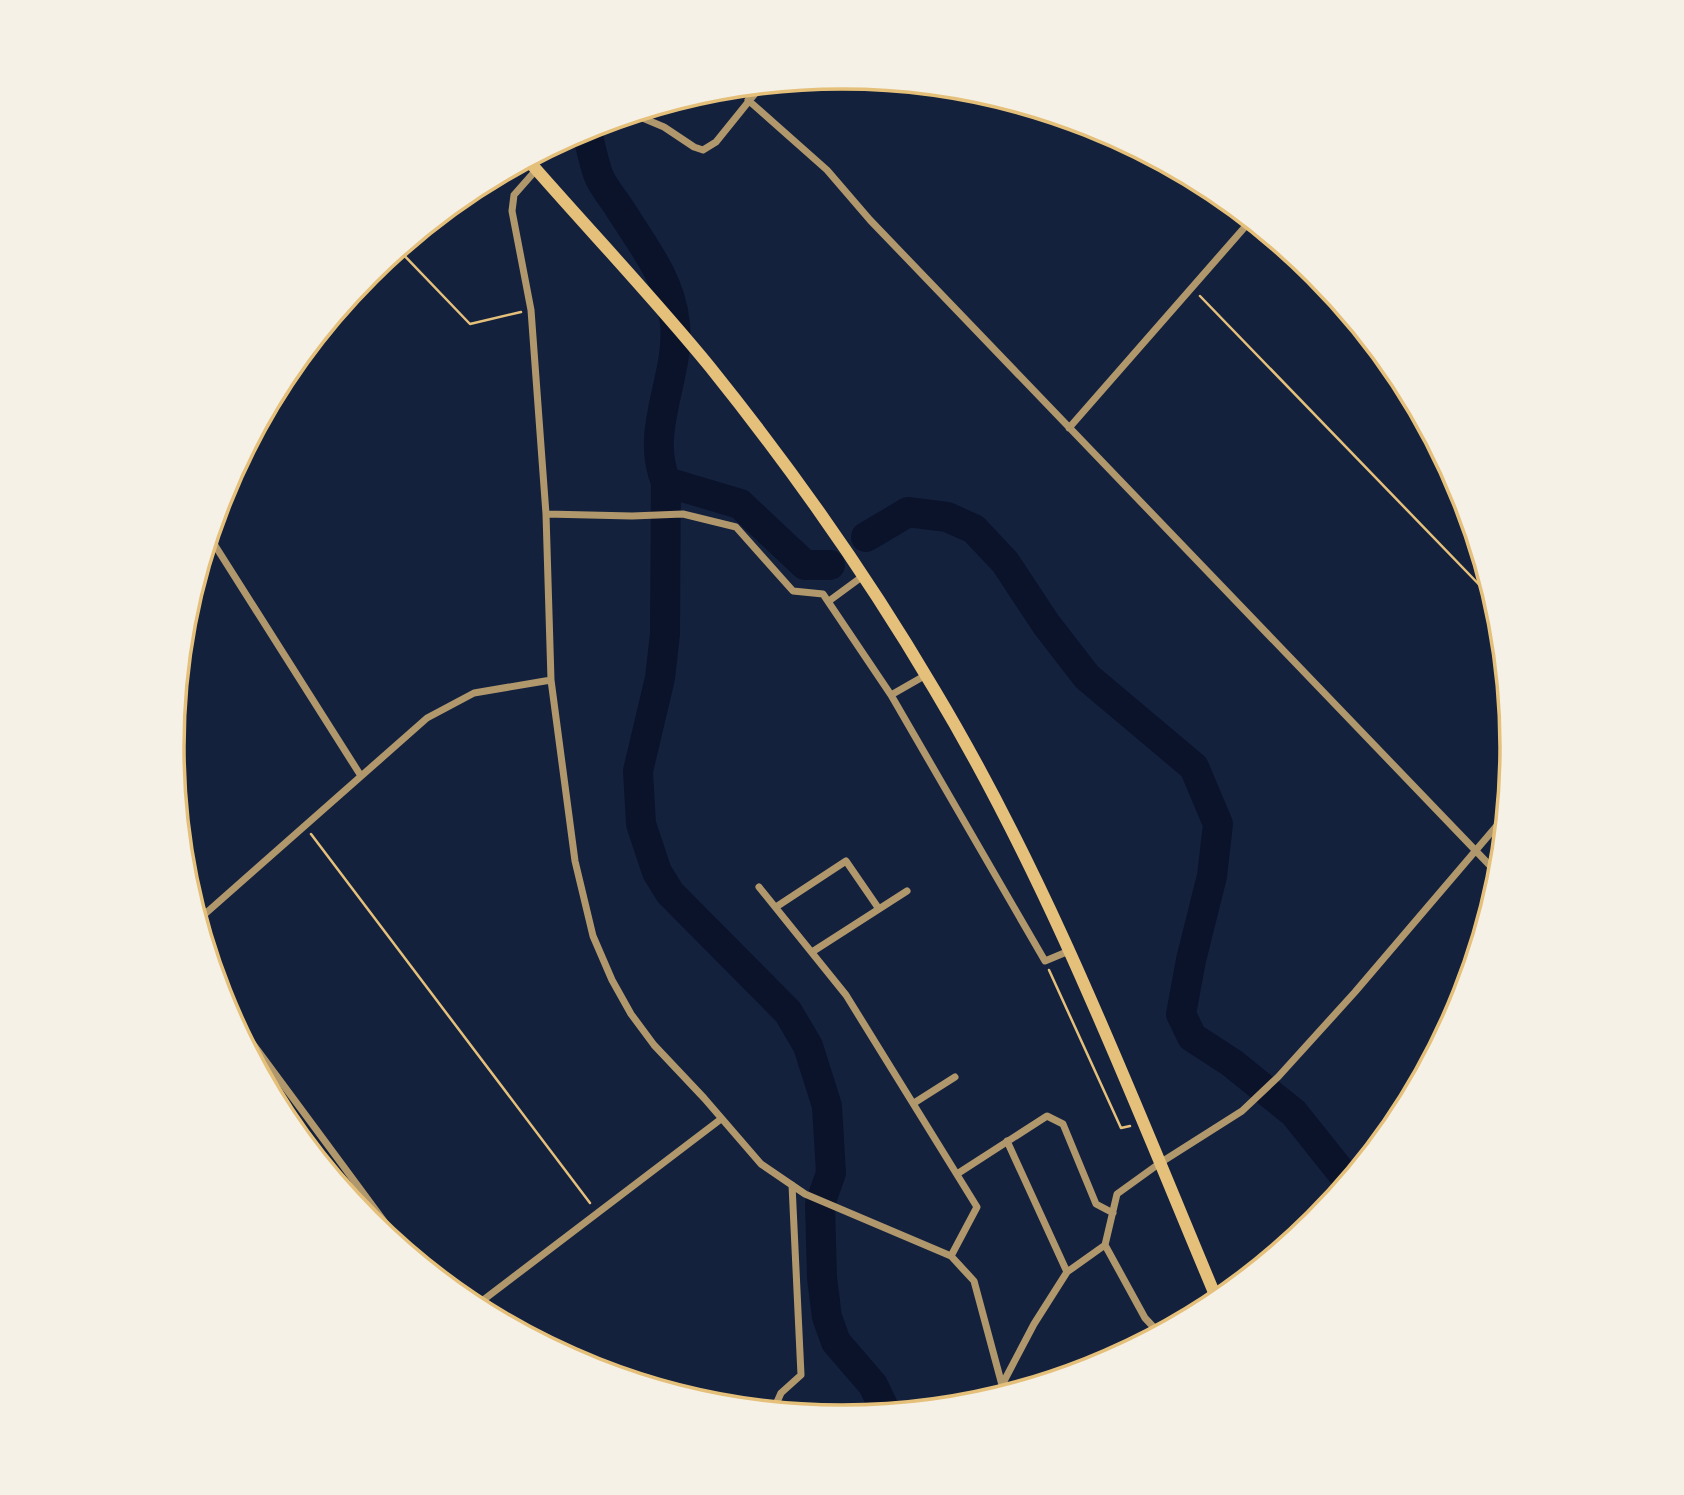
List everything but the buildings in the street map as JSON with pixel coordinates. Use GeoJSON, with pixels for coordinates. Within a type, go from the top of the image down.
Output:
{"type":"FeatureCollection","features":[{"type":"Feature","properties":{"kind":"main road"},"geometry":{"type":"LineString","coordinates":[[533,166],[708,365],[779,457],[863,576],[926,675],[1009,823],[1069,951],[1214,1291]]}},
{"type":"Feature","properties":{"kind":"street"},"geometry":{"type":"LineString","coordinates":[[646,119],[703,150],[716,142],[752,96]]}},
{"type":"Feature","properties":{"kind":"street"},"geometry":{"type":"LineString","coordinates":[[748,100],[827,170],[870,220],[1490,865]]}},
{"type":"Feature","properties":{"kind":"street"},"geometry":{"type":"LineString","coordinates":[[528,169],[514,195],[512,211],[531,310],[546,514],[551,680],[575,861],[593,936],[612,980],[631,1014],[654,1045],[761,1164],[805,1194],[951,1256],[974,1281],[1002,1385]]}},
{"type":"Feature","properties":{"kind":"street"},"geometry":{"type":"LineString","coordinates":[[1069,428],[1245,227]]}},
{"type":"Feature","properties":{"kind":"street"},"geometry":{"type":"LineString","coordinates":[[546,514],[683,514],[736,527],[793,591],[823,594],[891,695],[1045,961],[1069,951]]}},
{"type":"Feature","properties":{"kind":"street"},"geometry":{"type":"LineString","coordinates":[[216,547],[361,776]]}},
{"type":"Feature","properties":{"kind":"street"},"geometry":{"type":"LineString","coordinates":[[829,601],[863,576]]}},
{"type":"Feature","properties":{"kind":"street"},"geometry":{"type":"LineString","coordinates":[[891,695],[926,675]]}},
{"type":"Feature","properties":{"kind":"street"},"geometry":{"type":"LineString","coordinates":[[205,914],[427,718],[474,693],[551,680]]}},
{"type":"Feature","properties":{"kind":"street"},"geometry":{"type":"LineString","coordinates":[[1002,1385],[1034,1324],[1067,1272],[1105,1245],[1118,1194],[1160,1163],[1242,1111],[1278,1077],[1355,992],[1496,827]]}},
{"type":"Feature","properties":{"kind":"street"},"geometry":{"type":"LineString","coordinates":[[776,907],[846,861],[879,909]]}},
{"type":"Feature","properties":{"kind":"street"},"geometry":{"type":"LineString","coordinates":[[759,887],[846,995],[977,1207],[951,1256]]}},
{"type":"Feature","properties":{"kind":"street"},"geometry":{"type":"LineString","coordinates":[[812,952],[907,891]]}},
{"type":"Feature","properties":{"kind":"street"},"geometry":{"type":"LineString","coordinates":[[259,1051],[380,1216]]}},
{"type":"Feature","properties":{"kind":"street"},"geometry":{"type":"LineString","coordinates":[[914,1103],[955,1077]]}},
{"type":"Feature","properties":{"kind":"street"},"geometry":{"type":"LineString","coordinates":[[957,1174],[1047,1116],[1063,1124],[1096,1203],[1113,1213]]}},
{"type":"Feature","properties":{"kind":"street"},"geometry":{"type":"LineString","coordinates":[[484,1300],[721,1119]]}},
{"type":"Feature","properties":{"kind":"street"},"geometry":{"type":"LineString","coordinates":[[1007,1141],[1067,1272]]}},
{"type":"Feature","properties":{"kind":"street"},"geometry":{"type":"LineString","coordinates":[[777,1402],[781,1394],[801,1375],[792,1185]]}},
{"type":"Feature","properties":{"kind":"street"},"geometry":{"type":"LineString","coordinates":[[1105,1245],[1146,1318],[1154,1327]]}},
{"type":"Feature","properties":{"kind":"path"},"geometry":{"type":"LineString","coordinates":[[405,256],[470,324],[531,310]]}},
{"type":"Feature","properties":{"kind":"path"},"geometry":{"type":"LineString","coordinates":[[1191,286],[1480,586]]}},
{"type":"Feature","properties":{"kind":"path"},"geometry":{"type":"LineString","coordinates":[[305,826],[598,1213]]}},
{"type":"Feature","properties":{"kind":"path"},"geometry":{"type":"LineString","coordinates":[[1045,961],[1121,1128],[1143,1123]]}},
{"type":"Feature","properties":{"kind":"waterway"},"geometry":{"type":"LineString","coordinates":[[589,139],[600,178],[645,248],[668,292],[675,324],[673,364],[660,424],[659,443],[660,463],[666,482],[665,634],[660,678],[638,771],[641,824],[657,872],[670,893],[788,1012],[808,1046],[827,1106],[831,1173],[820,1204],[822,1278],[827,1317],[836,1342],[873,1385],[882,1404]]}},
{"type":"Feature","properties":{"kind":"waterway"},"geometry":{"type":"LineString","coordinates":[[666,482],[740,504],[805,565],[830,565]]}},
{"type":"Feature","properties":{"kind":"waterway"},"geometry":{"type":"LineString","coordinates":[[866,537],[908,512],[947,517],[974,529],[1005,562],[1046,624],[1087,677],[1194,767],[1218,824],[1212,876],[1181,1014],[1192,1037],[1232,1063],[1294,1113],[1343,1174]]}}]}
